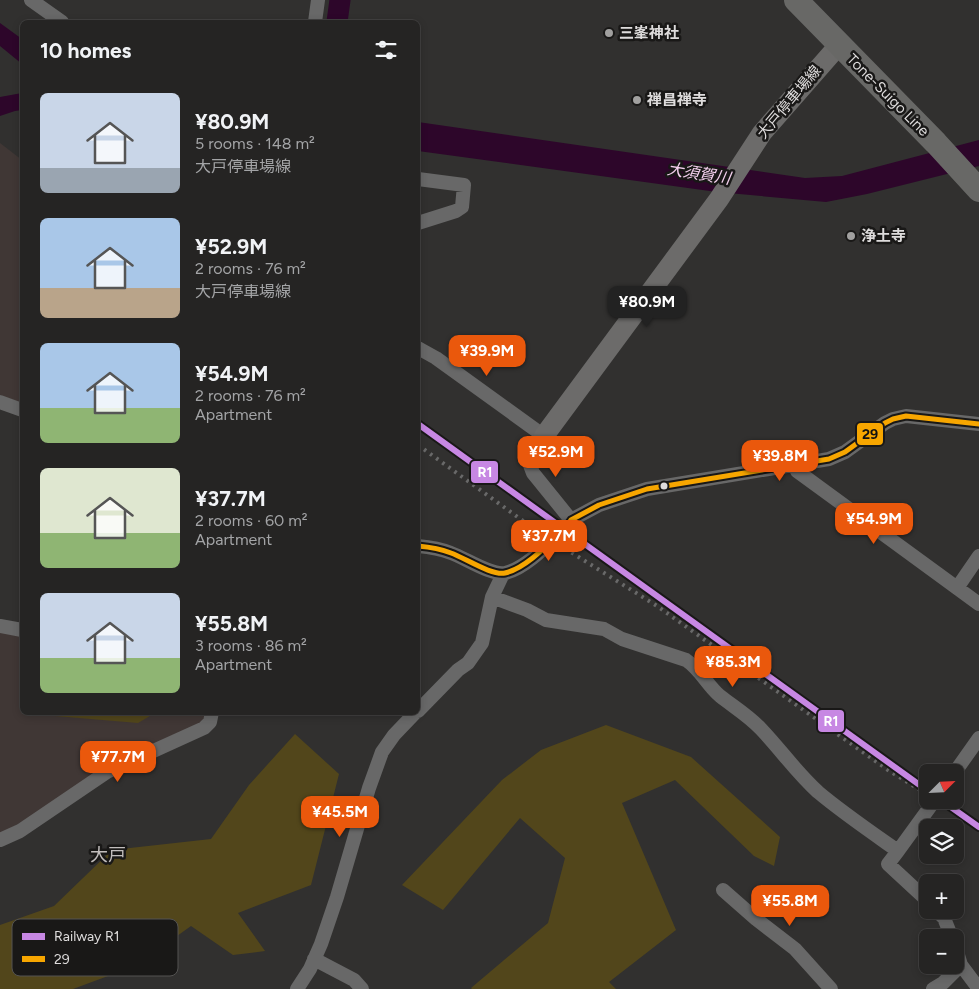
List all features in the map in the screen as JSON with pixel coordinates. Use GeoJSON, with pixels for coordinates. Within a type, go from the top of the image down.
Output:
{"type":"FeatureCollection","features":[{"type":"Feature","properties":{"kind":"highway","name":"Tone-Suigo Line"},"geometry":{"type":"LineString","coordinates":[[799,1],[838,45],[936,143],[972,176]]}},
{"type":"Feature","properties":{"kind":"main road","name":"大戸停車場線"},"geometry":{"type":"LineString","coordinates":[[544,436],[719,199],[762,134],[838,45]]}},
{"type":"Feature","properties":{"kind":"street"},"geometry":{"type":"LineString","coordinates":[[30,0],[59,20]]}},
{"type":"Feature","properties":{"kind":"street"},"geometry":{"type":"LineString","coordinates":[[315,20],[318,0]]}},
{"type":"Feature","properties":{"kind":"street"},"geometry":{"type":"LineString","coordinates":[[420,179],[464,185],[462,207],[456,211],[420,222]]}},
{"type":"Feature","properties":{"kind":"street"},"geometry":{"type":"LineString","coordinates":[[420,349],[436,358],[544,436],[530,465],[533,473],[571,520]]}},
{"type":"Feature","properties":{"kind":"street"},"geometry":{"type":"LineString","coordinates":[[0,402],[20,409]]}},
{"type":"Feature","properties":{"kind":"street"},"geometry":{"type":"LineString","coordinates":[[420,546],[452,553],[491,571],[503,574],[528,561],[566,527],[571,520],[614,499],[647,489],[829,459],[845,452],[885,423],[906,416],[979,424]]}},
{"type":"Feature","properties":{"kind":"street"},"geometry":{"type":"LineString","coordinates":[[795,465],[797,471],[979,604]]}},
{"type":"Feature","properties":{"kind":"street"},"geometry":{"type":"LineString","coordinates":[[957,588],[979,556]]}},
{"type":"Feature","properties":{"kind":"street"},"geometry":{"type":"LineString","coordinates":[[420,709],[458,670],[468,663],[482,643],[492,596],[503,574]]}},
{"type":"Feature","properties":{"kind":"street"},"geometry":{"type":"LineString","coordinates":[[492,596],[546,620],[604,629],[622,639],[686,660],[718,695],[749,717],[792,767],[818,792],[898,852]]}},
{"type":"Feature","properties":{"kind":"street"},"geometry":{"type":"LineString","coordinates":[[0,626],[20,630]]}},
{"type":"Feature","properties":{"kind":"street"},"geometry":{"type":"LineString","coordinates":[[0,840],[20,831],[107,772],[204,728],[210,722],[211,715]]}},
{"type":"Feature","properties":{"kind":"street"},"geometry":{"type":"LineString","coordinates":[[297,989],[314,958],[337,897],[369,788],[382,752],[394,735],[414,715]]}},
{"type":"Feature","properties":{"kind":"street"},"geometry":{"type":"LineString","coordinates":[[961,764],[979,738]]}},
{"type":"Feature","properties":{"kind":"street"},"geometry":{"type":"LineString","coordinates":[[919,893],[888,864],[929,809]]}},
{"type":"Feature","properties":{"kind":"street"},"geometry":{"type":"LineString","coordinates":[[724,890],[756,919],[795,949],[831,989]]}},
{"type":"Feature","properties":{"kind":"street"},"geometry":{"type":"LineString","coordinates":[[314,958],[354,980],[362,989]]}},
{"type":"Feature","properties":{"kind":"street"},"geometry":{"type":"LineString","coordinates":[[964,968],[979,989]]}},
{"type":"Feature","properties":{"kind":"street"},"geometry":{"type":"LineString","coordinates":[[933,989],[952,974]]}},
{"type":"Feature","properties":{"kind":"shaded area"},"geometry":{"type":"Polygon","coordinates":[[[0,143],[20,158],[20,402],[0,395],[0,143]]]}},
{"type":"Feature","properties":{"kind":"shaded area"},"geometry":{"type":"Polygon","coordinates":[[[0,632],[20,636],[20,715],[206,715],[205,720],[0,834],[0,632]]]}},
{"type":"Feature","properties":{"kind":"shaded area"},"geometry":{"type":"Polygon","coordinates":[[[53,715],[152,715],[138,723],[53,715]]]}},
{"type":"Feature","properties":{"kind":"shaded area"},"geometry":{"type":"Polygon","coordinates":[[[606,725],[691,757],[780,837],[774,866],[754,856],[675,780],[622,803],[676,930],[609,982],[616,989],[472,989],[548,923],[565,858],[520,818],[443,910],[402,885],[502,780],[541,750],[606,725]]]}},
{"type":"Feature","properties":{"kind":"shaded area"},"geometry":{"type":"Polygon","coordinates":[[[295,734],[339,774],[311,885],[238,913],[265,951],[233,955],[191,926],[178,935],[178,919],[17,919],[54,906],[112,850],[211,839],[249,785],[295,734]]]}},
{"type":"Feature","properties":{"kind":"shaded area"},"geometry":{"type":"Polygon","coordinates":[[[12,921],[12,976],[108,976],[73,989],[0,989],[0,925],[12,921]]]}},
{"type":"Feature","properties":{"kind":"water"},"geometry":{"type":"Polygon","coordinates":[[[0,23],[20,38],[20,62],[0,46],[0,23]]]}},
{"type":"Feature","properties":{"kind":"water"},"geometry":{"type":"Polygon","coordinates":[[[20,93],[20,110],[0,116],[0,97],[20,93]]]}},
{"type":"Feature","properties":{"kind":"water","name":"大須賀川"},"geometry":{"type":"Polygon","coordinates":[[[420,122],[805,178],[842,176],[979,140],[979,166],[867,194],[826,202],[717,192],[420,151],[420,122]]]}},
{"type":"Feature","properties":{"kind":"waterway"},"geometry":{"type":"LineString","coordinates":[[337,20],[340,0]]}},
{"type":"Feature","properties":{"kind":"railway"},"geometry":{"type":"LineString","coordinates":[[420,446],[537,531],[657,606],[888,770],[919,789]]}},
{"type":"Feature","properties":{"kind":"railway"},"geometry":{"type":"LineString","coordinates":[[951,809],[964,817]]}},
{"type":"Feature","properties":{"kind":"rail line","name":"R1"},"geometry":{"type":"LineString","coordinates":[[420,425],[919,785]]}},
{"type":"Feature","properties":{"kind":"rail line","name":"R1"},"geometry":{"type":"LineString","coordinates":[[954,809],[979,827]]}},
{"type":"Feature","properties":{"kind":"transit line","name":"29"},"geometry":{"type":"LineString","coordinates":[[420,546],[435,548],[457,555],[493,572],[505,573],[522,566],[530,560],[566,527],[571,520],[599,505],[647,489],[829,459],[845,452],[885,423],[906,416],[979,424]]}},
{"type":"Feature","properties":{"kind":"place","name":"三峯神社"},"geometry":{"type":"Point","coordinates":[609,33]}},
{"type":"Feature","properties":{"kind":"place","name":"禅昌禅寺"},"geometry":{"type":"Point","coordinates":[637,100]}},
{"type":"Feature","properties":{"kind":"place","name":"浄土寺"},"geometry":{"type":"Point","coordinates":[851,236]}},
{"type":"Feature","properties":{"kind":"district","name":"大戸"},"geometry":{"type":"Point","coordinates":[108,855]}}]}
